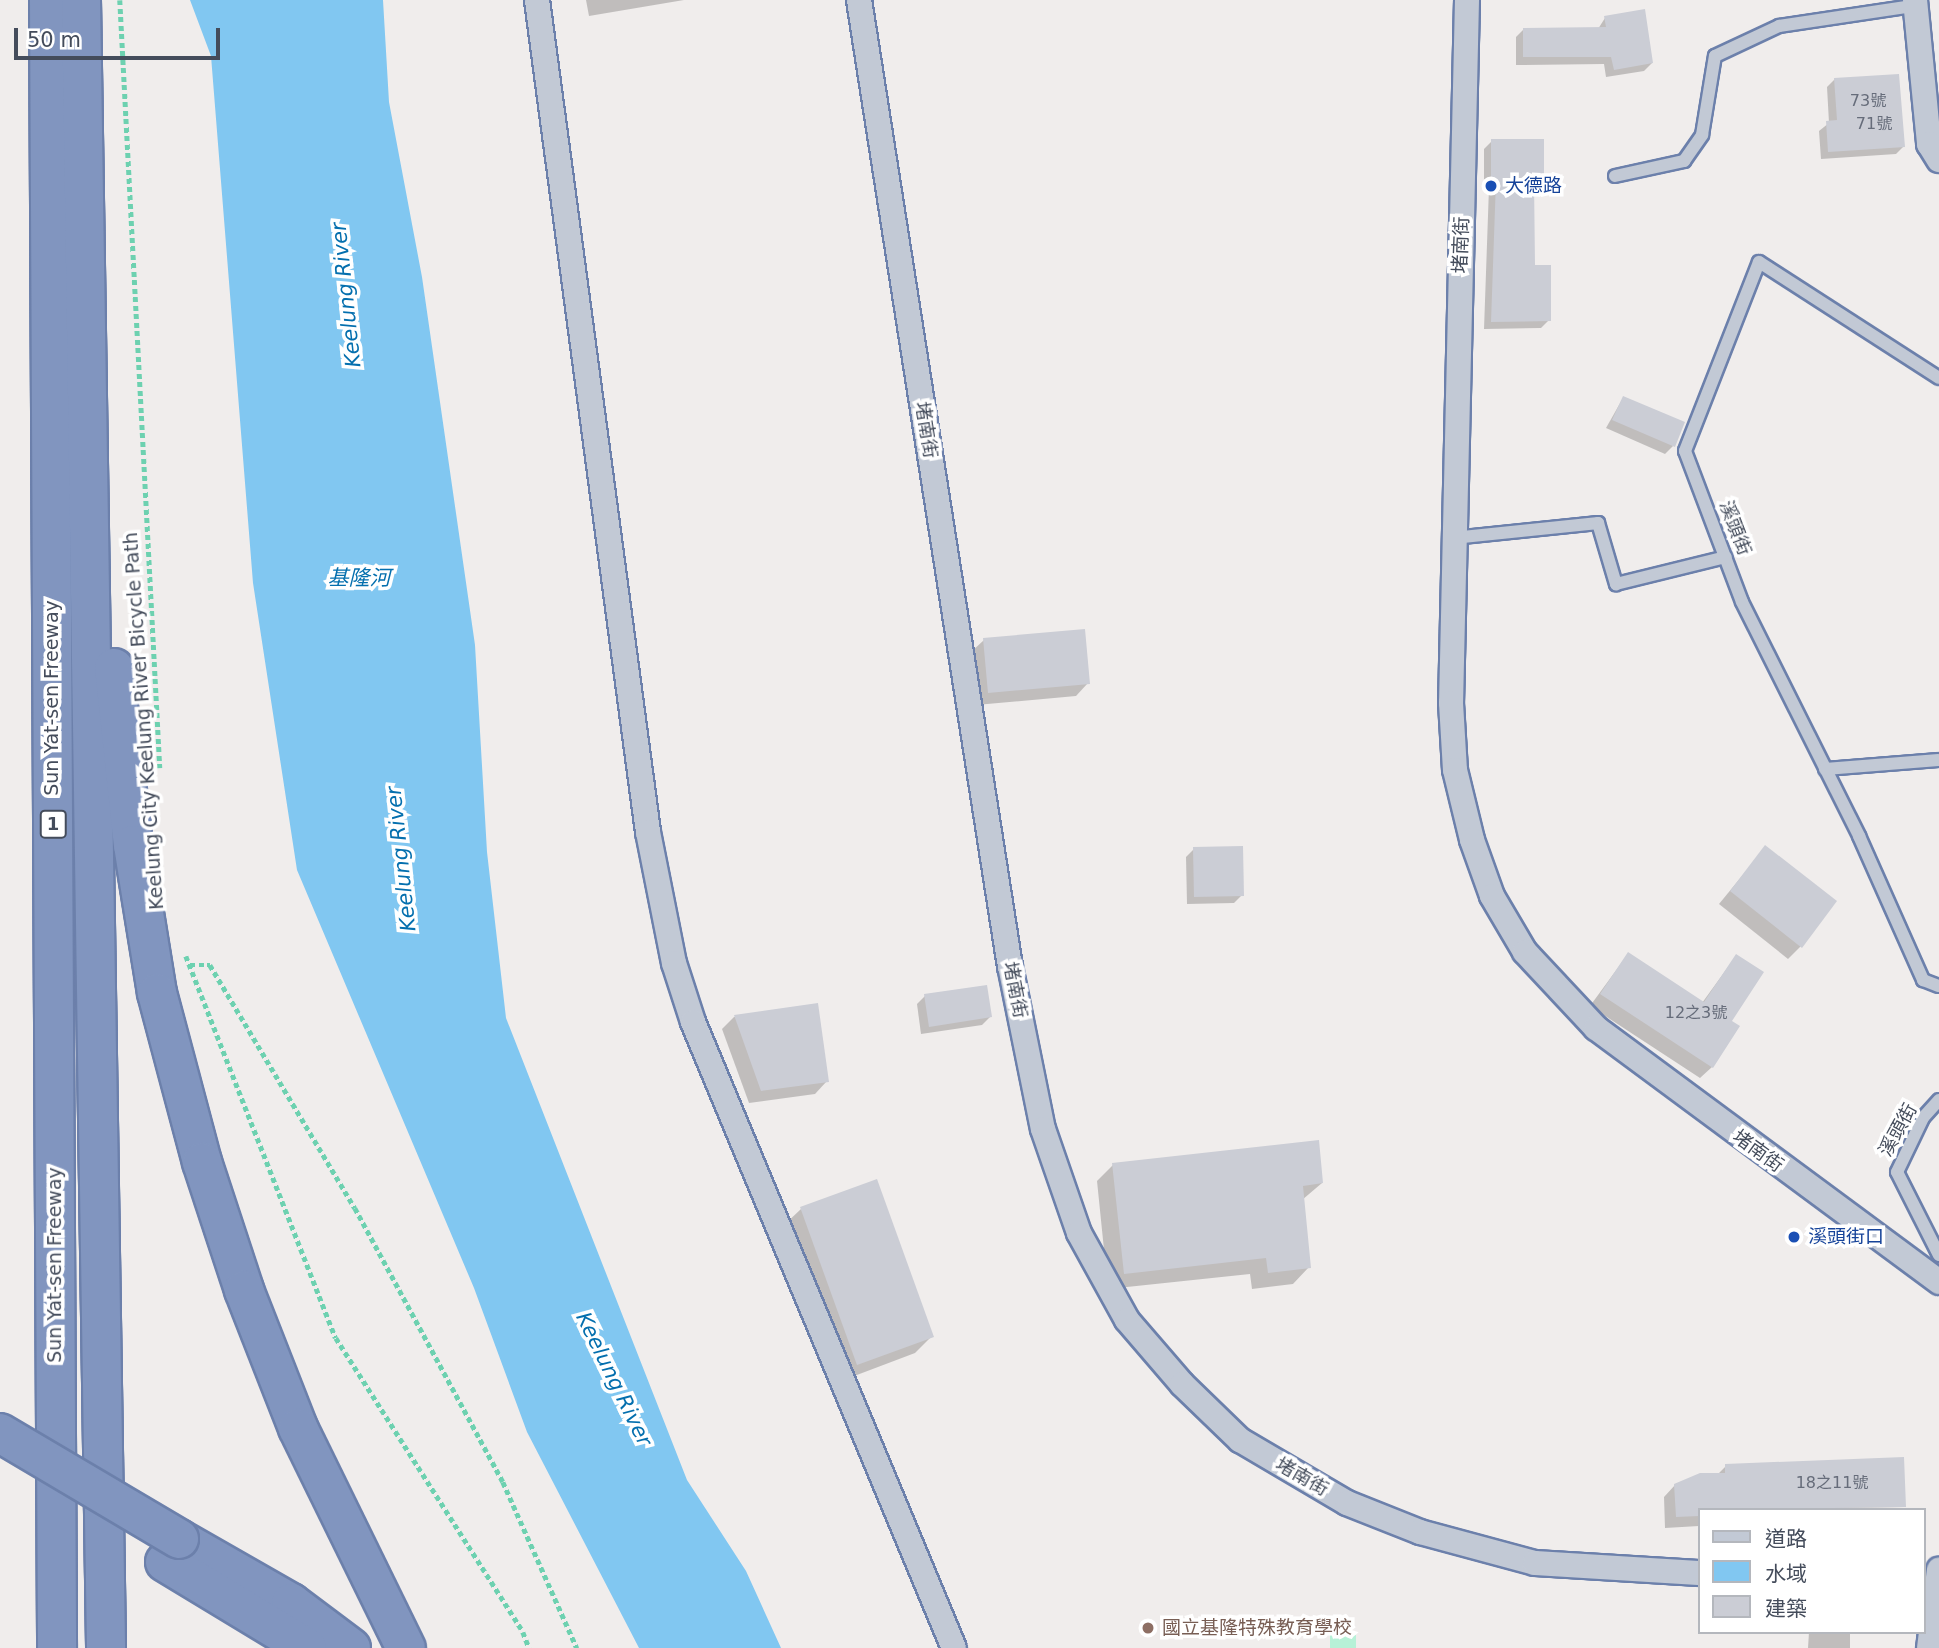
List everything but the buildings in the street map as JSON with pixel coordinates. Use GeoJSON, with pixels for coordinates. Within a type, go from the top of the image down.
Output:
{"type":"FeatureCollection","features":[{"type":"Feature","properties":{"kind":"highway","name":"Sun Yat-sen Freeway"},"geometry":{"type":"LineString","coordinates":[[49,0],[57,1648]]}},
{"type":"Feature","properties":{"kind":"highway"},"geometry":{"type":"LineString","coordinates":[[81,0],[106,1648]]}},
{"type":"Feature","properties":{"kind":"highway"},"geometry":{"type":"LineString","coordinates":[[83,80],[111,439],[113,653],[133,845],[157,993],[202,1163],[244,1290],[298,1428],[406,1648]]}},
{"type":"Feature","properties":{"kind":"highway"},"geometry":{"type":"LineString","coordinates":[[0,1433],[172,1550],[306,1648]]}},
{"type":"Feature","properties":{"kind":"highway"},"geometry":{"type":"LineString","coordinates":[[0,1464],[172,1550],[291,1603],[351,1648]]}},
{"type":"Feature","properties":{"kind":"street"},"geometry":{"type":"LineString","coordinates":[[537,0],[648,832],[674,963],[693,1022],[954,1648]]}},
{"type":"Feature","properties":{"kind":"street","name":"堵南街"},"geometry":{"type":"LineString","coordinates":[[859,0],[1010,966],[1043,1129],[1079,1233],[1127,1320],[1182,1384],[1240,1440],[1347,1503],[1420,1532],[1535,1563],[1698,1573]]}},
{"type":"Feature","properties":{"kind":"street","name":"堵南街"},"geometry":{"type":"LineString","coordinates":[[1467,0],[1451,703],[1455,769],[1472,840],[1492,896],[1525,952],[1596,1028],[1939,1282]]}},
{"type":"Feature","properties":{"kind":"street"},"geometry":{"type":"LineString","coordinates":[[1914,3],[1930,144],[1939,160]]}},
{"type":"Feature","properties":{"kind":"street"},"geometry":{"type":"LineString","coordinates":[[1929,1648],[1933,1582]]}},
{"type":"Feature","properties":{"kind":"lane"},"geometry":{"type":"LineString","coordinates":[[1615,176],[1684,161],[1702,135],[1715,56],[1780,26],[1914,3]]}},
{"type":"Feature","properties":{"kind":"lane","name":"溪頭街"},"geometry":{"type":"LineString","coordinates":[[1939,378],[1759,262],[1685,451],[1742,602],[1825,769],[1923,980],[1939,986]]}},
{"type":"Feature","properties":{"kind":"lane"},"geometry":{"type":"LineString","coordinates":[[1453,538],[1598,523],[1615,584],[1726,557]]}},
{"type":"Feature","properties":{"kind":"lane"},"geometry":{"type":"LineString","coordinates":[[1825,769],[1939,760]]}},
{"type":"Feature","properties":{"kind":"lane","name":"溪頭街"},"geometry":{"type":"LineString","coordinates":[[1939,1100],[1923,1118],[1897,1172],[1939,1255]]}},
{"type":"Feature","properties":{"kind":"path","name":"Keelung City Keelung River Bicycle Path"},"geometry":{"type":"LineString","coordinates":[[120,0],[161,781]]}},
{"type":"Feature","properties":{"kind":"path"},"geometry":{"type":"LineString","coordinates":[[186,953],[336,1338],[523,1632],[529,1648]]}},
{"type":"Feature","properties":{"kind":"path"},"geometry":{"type":"LineString","coordinates":[[190,965],[210,965],[355,1208],[503,1482],[577,1648]]}},
{"type":"Feature","properties":{"kind":"green space"},"geometry":{"type":"Polygon","coordinates":[[[1330,1635],[1356,1635],[1356,1648],[1330,1648],[1330,1635]]]}},
{"type":"Feature","properties":{"kind":"water","name":"基隆河"},"geometry":{"type":"Polygon","coordinates":[[[190,0],[383,0],[389,102],[422,277],[475,645],[487,852],[506,1018],[687,1480],[746,1571],[781,1648],[639,1648],[527,1432],[474,1288],[297,870],[253,583],[211,56],[190,0]]]}},
{"type":"Feature","properties":{"kind":"place","name":"大德路"},"geometry":{"type":"Point","coordinates":[1491,186]}},
{"type":"Feature","properties":{"kind":"place","name":"溪頭街口"},"geometry":{"type":"Point","coordinates":[1794,1237]}},
{"type":"Feature","properties":{"kind":"place","name":"國立基隆特殊教育學校"},"geometry":{"type":"Point","coordinates":[1148,1628]}},
{"type":"Feature","properties":{"kind":"water label","name":"Keelung River"},"geometry":{"type":"Point","coordinates":[346,295]}},
{"type":"Feature","properties":{"kind":"water label","name":"Keelung River"},"geometry":{"type":"Point","coordinates":[401,859]}},
{"type":"Feature","properties":{"kind":"water label","name":"Keelung River"},"geometry":{"type":"Point","coordinates":[614,1379]}}]}
